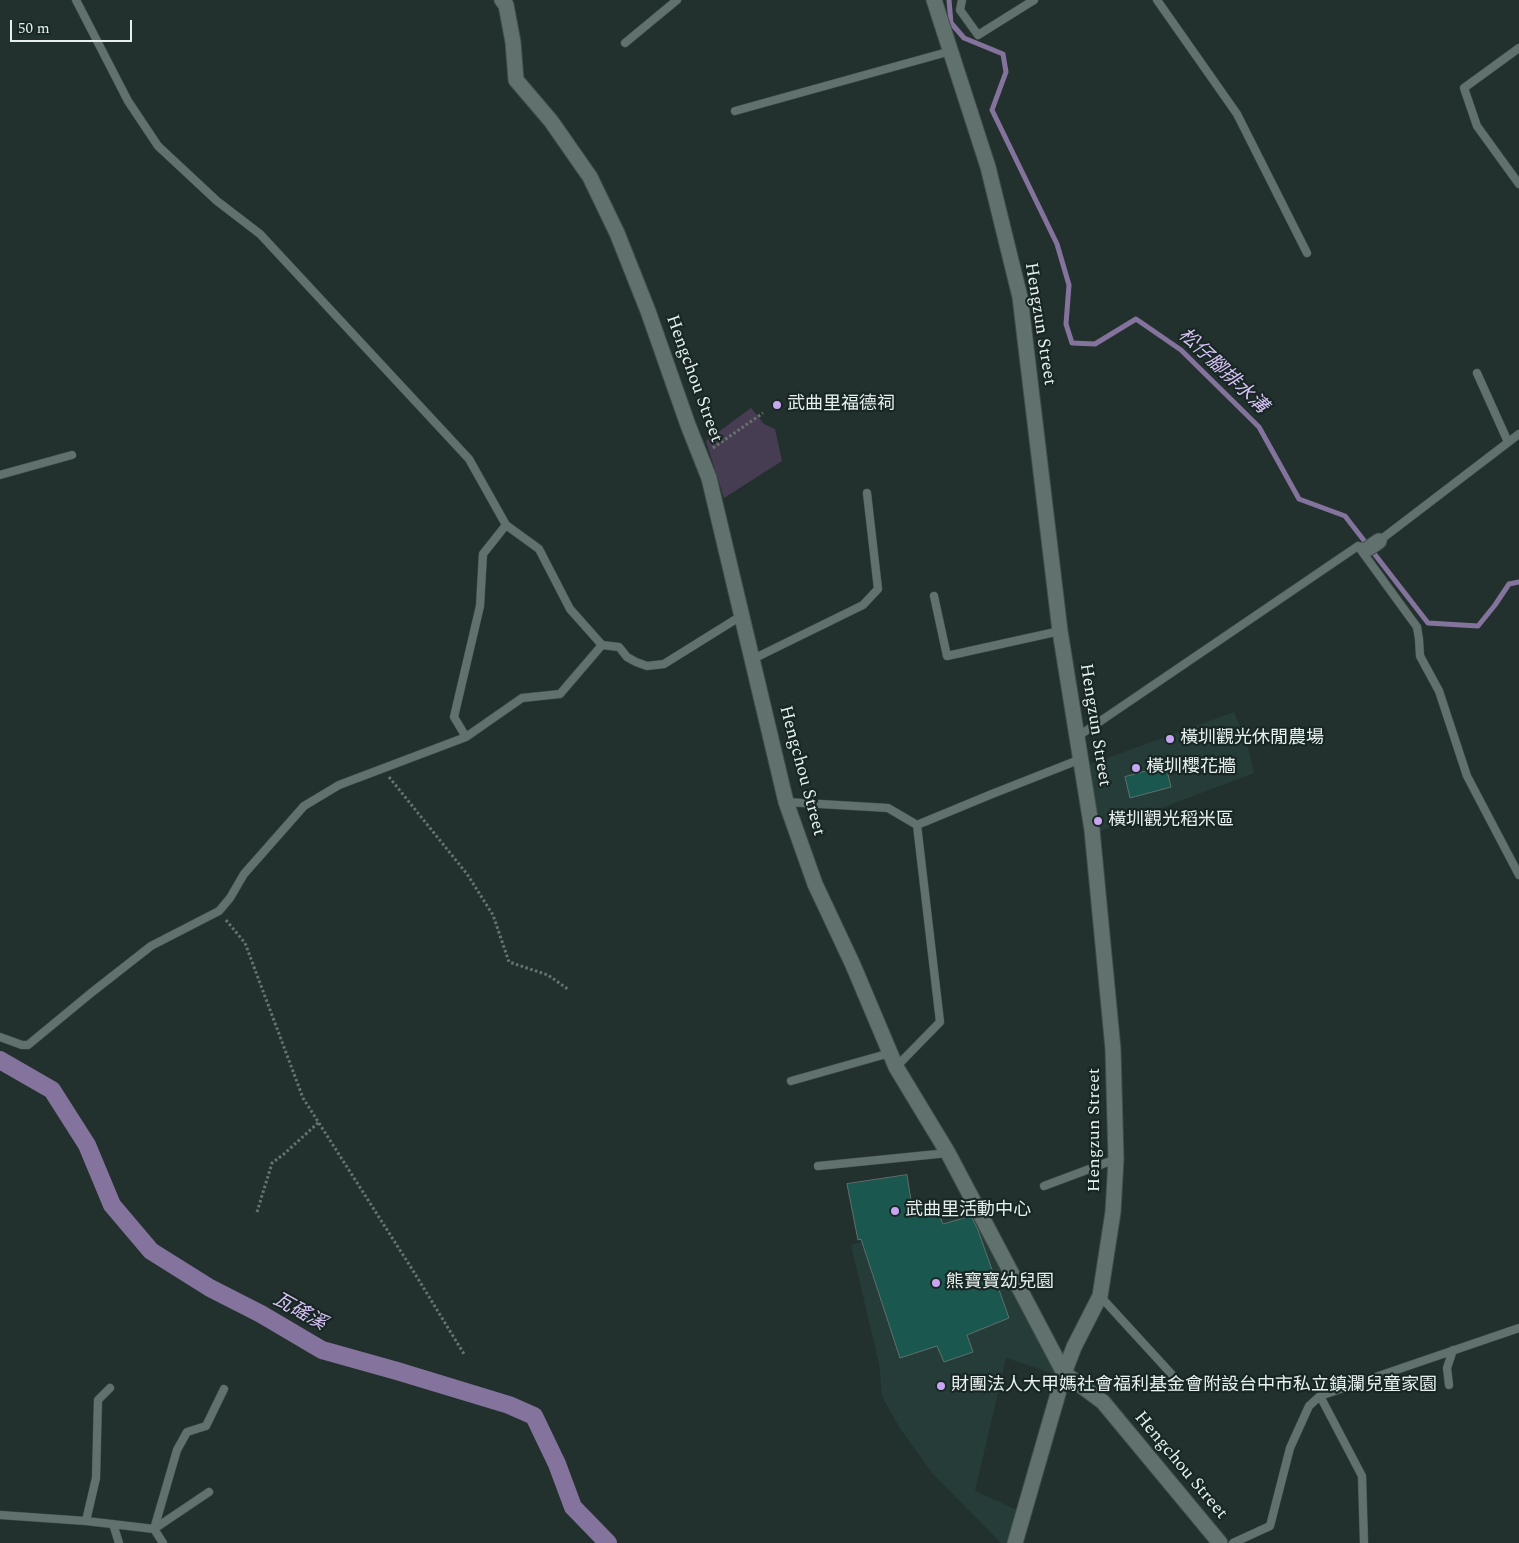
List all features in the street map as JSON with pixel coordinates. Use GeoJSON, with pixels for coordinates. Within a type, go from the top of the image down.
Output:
{"type":"FeatureCollection","features":[{"type":"Feature","properties":{"kind":"street","name":"Hengchou Street"},"geometry":{"type":"LineString","coordinates":[[502,0],[506,5],[513,42],[516,80],[551,121],[590,177],[617,233],[648,311],[709,478],[786,802],[815,884],[853,965],[893,1060],[948,1153],[1064,1374],[1103,1402],[1220,1543]]}},
{"type":"Feature","properties":{"kind":"street","name":"Hengzun Street"},"geometry":{"type":"LineString","coordinates":[[934,0],[988,167],[1020,297],[1060,631],[1092,830],[1113,1049],[1116,1159],[1113,1212],[1100,1296],[1074,1347],[1064,1374],[1015,1543]]}},
{"type":"Feature","properties":{"kind":"lane"},"geometry":{"type":"LineString","coordinates":[[76,0],[128,101],[158,146],[217,201],[260,234],[469,459],[506,525],[540,548],[570,610],[602,645],[619,647],[627,657],[647,666],[664,664],[741,616]]}},
{"type":"Feature","properties":{"kind":"lane"},"geometry":{"type":"LineString","coordinates":[[625,43],[677,0]]}},
{"type":"Feature","properties":{"kind":"lane"},"geometry":{"type":"LineString","coordinates":[[962,0],[960,10],[978,35],[1034,0]]}},
{"type":"Feature","properties":{"kind":"lane"},"geometry":{"type":"LineString","coordinates":[[1157,0],[1237,114],[1307,253]]}},
{"type":"Feature","properties":{"kind":"lane"},"geometry":{"type":"LineString","coordinates":[[1519,48],[1464,88],[1477,126],[1519,184]]}},
{"type":"Feature","properties":{"kind":"lane"},"geometry":{"type":"LineString","coordinates":[[736,111],[951,51]]}},
{"type":"Feature","properties":{"kind":"lane"},"geometry":{"type":"LineString","coordinates":[[1477,373],[1508,442]]}},
{"type":"Feature","properties":{"kind":"lane"},"geometry":{"type":"LineString","coordinates":[[1078,737],[1369,545],[1519,434]]}},
{"type":"Feature","properties":{"kind":"lane"},"geometry":{"type":"LineString","coordinates":[[0,475],[72,455]]}},
{"type":"Feature","properties":{"kind":"lane"},"geometry":{"type":"LineString","coordinates":[[752,659],[863,606],[878,590],[867,492]]}},
{"type":"Feature","properties":{"kind":"lane"},"geometry":{"type":"LineString","coordinates":[[466,736],[454,717],[480,606],[482,554],[506,525]]}},
{"type":"Feature","properties":{"kind":"lane"},"geometry":{"type":"LineString","coordinates":[[1369,545],[1417,627],[1420,656],[1439,691],[1466,776],[1519,875]]}},
{"type":"Feature","properties":{"kind":"lane"},"geometry":{"type":"LineString","coordinates":[[934,596],[947,656],[1060,631]]}},
{"type":"Feature","properties":{"kind":"lane"},"geometry":{"type":"LineString","coordinates":[[0,1037],[22,1045],[28,1045],[91,992],[151,946],[219,911],[230,898],[244,874],[304,806],[339,785],[466,736],[522,698],[560,694],[602,645]]}},
{"type":"Feature","properties":{"kind":"lane"},"geometry":{"type":"LineString","coordinates":[[917,825],[1081,759]]}},
{"type":"Feature","properties":{"kind":"lane"},"geometry":{"type":"LineString","coordinates":[[786,802],[888,808],[917,825]]}},
{"type":"Feature","properties":{"kind":"lane"},"geometry":{"type":"LineString","coordinates":[[791,1081],[893,1060],[940,1022],[917,825]]}},
{"type":"Feature","properties":{"kind":"lane"},"geometry":{"type":"LineString","coordinates":[[818,1166],[948,1153]]}},
{"type":"Feature","properties":{"kind":"lane"},"geometry":{"type":"LineString","coordinates":[[1044,1186],[1116,1159]]}},
{"type":"Feature","properties":{"kind":"lane"},"geometry":{"type":"LineString","coordinates":[[1100,1296],[1176,1379]]}},
{"type":"Feature","properties":{"kind":"lane"},"geometry":{"type":"LineString","coordinates":[[1233,1543],[1270,1526],[1290,1448],[1309,1406],[1320,1396],[1519,1328]]}},
{"type":"Feature","properties":{"kind":"lane"},"geometry":{"type":"LineString","coordinates":[[1449,1385],[1447,1368],[1453,1350]]}},
{"type":"Feature","properties":{"kind":"lane"},"geometry":{"type":"LineString","coordinates":[[86,1521],[96,1478],[98,1400],[110,1388]]}},
{"type":"Feature","properties":{"kind":"lane"},"geometry":{"type":"LineString","coordinates":[[163,1543],[154,1529],[177,1450],[187,1432],[206,1426],[224,1389]]}},
{"type":"Feature","properties":{"kind":"lane"},"geometry":{"type":"LineString","coordinates":[[1320,1396],[1362,1476],[1364,1543]]}},
{"type":"Feature","properties":{"kind":"lane"},"geometry":{"type":"LineString","coordinates":[[0,1515],[86,1521],[154,1529],[209,1492]]}},
{"type":"Feature","properties":{"kind":"lane"},"geometry":{"type":"LineString","coordinates":[[113,1524],[119,1543]]}},
{"type":"Feature","properties":{"kind":"path"},"geometry":{"type":"LineString","coordinates":[[701,457],[763,413]]}},
{"type":"Feature","properties":{"kind":"path"},"geometry":{"type":"LineString","coordinates":[[382,768],[466,874],[493,915],[510,962],[548,975],[569,990]]}},
{"type":"Feature","properties":{"kind":"path"},"geometry":{"type":"LineString","coordinates":[[219,911],[245,942],[303,1098],[464,1354]]}},
{"type":"Feature","properties":{"kind":"path"},"geometry":{"type":"LineString","coordinates":[[257,1212],[272,1163],[319,1122]]}},
{"type":"Feature","properties":{"kind":"shaded area"},"geometry":{"type":"Polygon","coordinates":[[[751,408],[764,424],[775,429],[782,461],[724,498],[706,441],[751,408]]]}},
{"type":"Feature","properties":{"kind":"shaded area","name":"橫圳觀光休閒農場"},"geometry":{"type":"Polygon","coordinates":[[[1234,712],[1247,743],[1254,773],[1098,832],[1088,765],[1234,712]]]}},
{"type":"Feature","properties":{"kind":"shaded area","name":"財團法人大甲媽社會福利基金會附設台中市私立鎮瀾兒童家園"},"geometry":{"type":"Polygon","coordinates":[[[973,1209],[1058,1375],[1006,1358],[975,1491],[1020,1511],[1011,1543],[1001,1543],[932,1473],[899,1427],[882,1396],[879,1364],[851,1245],[973,1209]]]}},
{"type":"Feature","properties":{"kind":"building"},"geometry":{"type":"Polygon","coordinates":[[[1166,766],[1171,787],[1130,798],[1125,777],[1166,766]]]}},
{"type":"Feature","properties":{"kind":"building","name":"熊寶寶幼兒園"},"geometry":{"type":"Polygon","coordinates":[[[907,1175],[912,1207],[933,1200],[943,1224],[971,1216],[978,1230],[1009,1318],[967,1335],[973,1352],[944,1362],[937,1346],[900,1358],[861,1239],[858,1240],[847,1184],[907,1175]]]}},
{"type":"Feature","properties":{"kind":"waterway","name":"松仔腳排水溝"},"geometry":{"type":"LineString","coordinates":[[949,0],[951,23],[964,38],[1003,54],[1006,72],[992,110],[1057,244],[1069,285],[1066,324],[1072,343],[1095,344],[1136,319],[1181,350],[1259,427],[1299,499],[1345,516],[1428,623],[1478,626],[1509,584],[1519,582]]}},
{"type":"Feature","properties":{"kind":"waterway","name":"瓦磘溪"},"geometry":{"type":"LineString","coordinates":[[0,1060],[52,1090],[87,1145],[112,1205],[151,1251],[210,1288],[261,1314],[322,1350],[509,1405],[534,1416],[557,1464],[573,1507],[608,1543]]}},
{"type":"Feature","properties":{"kind":"place","name":"武曲里福德祠"},"geometry":{"type":"Point","coordinates":[777,405]}},
{"type":"Feature","properties":{"kind":"place","name":"橫圳觀光休閒農場"},"geometry":{"type":"Point","coordinates":[1170,739]}},
{"type":"Feature","properties":{"kind":"place","name":"橫圳櫻花牆"},"geometry":{"type":"Point","coordinates":[1136,768]}},
{"type":"Feature","properties":{"kind":"place","name":"橫圳觀光稻米區"},"geometry":{"type":"Point","coordinates":[1098,821]}},
{"type":"Feature","properties":{"kind":"place","name":"武曲里活動中心"},"geometry":{"type":"Point","coordinates":[895,1211]}},
{"type":"Feature","properties":{"kind":"place","name":"熊寶寶幼兒園"},"geometry":{"type":"Point","coordinates":[936,1283]}},
{"type":"Feature","properties":{"kind":"place","name":"財團法人大甲媽社會福利基金會附設台中市私立鎮瀾兒童家園"},"geometry":{"type":"Point","coordinates":[941,1386]}}]}
